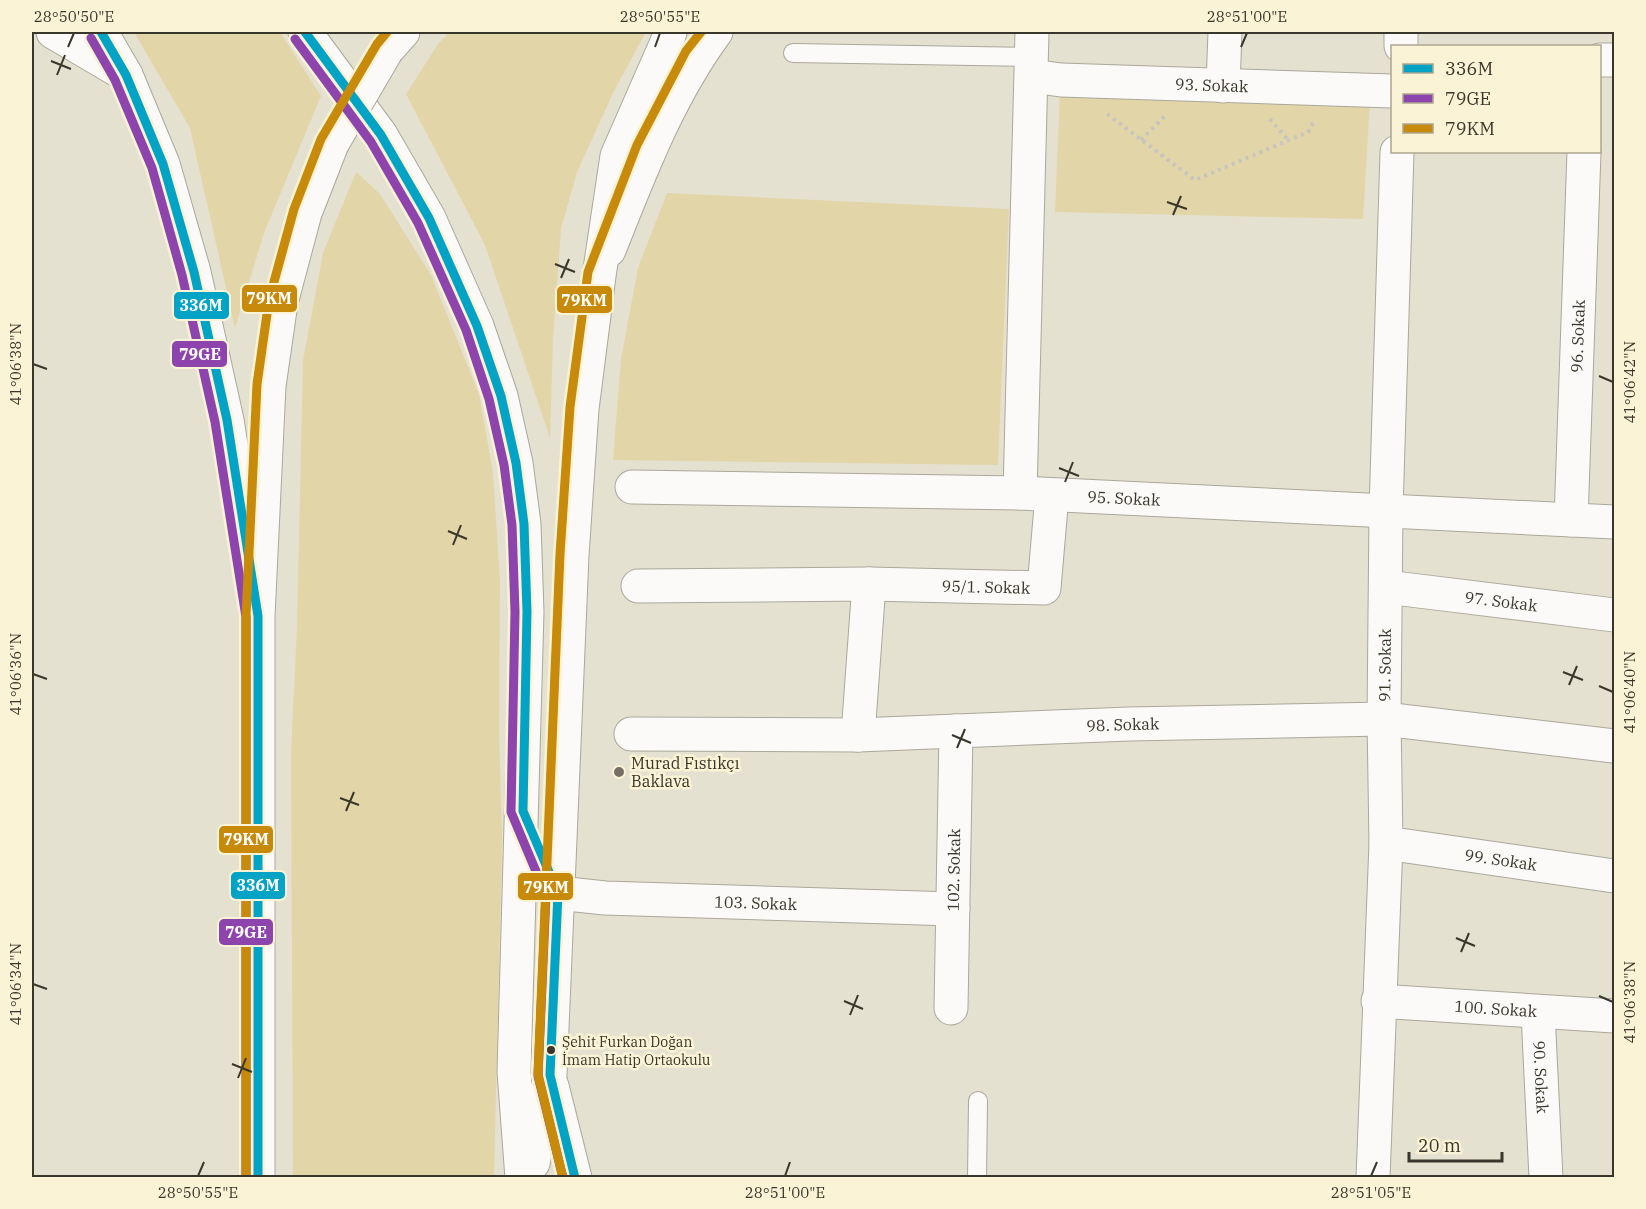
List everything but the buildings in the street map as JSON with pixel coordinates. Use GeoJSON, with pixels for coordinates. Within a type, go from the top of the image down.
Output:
{"type":"FeatureCollection","features":[{"type":"Feature","properties":{"kind":"main road"},"geometry":{"type":"LineString","coordinates":[[53,32],[126,75]]}},
{"type":"Feature","properties":{"kind":"main road"},"geometry":{"type":"LineString","coordinates":[[101,32],[126,75],[163,164],[194,272],[227,420],[258,616]]}},
{"type":"Feature","properties":{"kind":"main road"},"geometry":{"type":"LineString","coordinates":[[305,32],[381,135],[429,218],[477,326],[501,396],[516,464],[524,524],[527,612],[514,1072],[522,1178]]}},
{"type":"Feature","properties":{"kind":"main road"},"geometry":{"type":"LineString","coordinates":[[530,1178],[550,1076],[572,555],[582,409],[598,276],[617,156],[670,32]]}},
{"type":"Feature","properties":{"kind":"main road"},"geometry":{"type":"LineString","coordinates":[[598,276],[648,151],[697,57],[716,32]]}},
{"type":"Feature","properties":{"kind":"main road"},"geometry":{"type":"LineString","coordinates":[[1222,86],[1226,32]]}},
{"type":"Feature","properties":{"kind":"main road"},"geometry":{"type":"LineString","coordinates":[[258,1178],[258,616],[268,386],[281,303],[305,213],[332,144],[395,41]]}},
{"type":"Feature","properties":{"kind":"main road"},"geometry":{"type":"LineString","coordinates":[[1032,55],[1036,494]]}},
{"type":"Feature","properties":{"kind":"main road","name":"93. Sokak"},"geometry":{"type":"LineString","coordinates":[[1032,55],[1061,80],[1391,90]]}},
{"type":"Feature","properties":{"kind":"main road","name":"91. Sokak"},"geometry":{"type":"LineString","coordinates":[[1372,1178],[1386,843],[1384,719],[1386,511],[1397,153]]}},
{"type":"Feature","properties":{"kind":"main road","name":"96. Sokak"},"geometry":{"type":"LineString","coordinates":[[1571,520],[1584,153]]}},
{"type":"Feature","properties":{"kind":"main road","name":"95. Sokak"},"geometry":{"type":"LineString","coordinates":[[632,487],[1036,494],[1614,522]]}},
{"type":"Feature","properties":{"kind":"main road","name":"95/1. Sokak"},"geometry":{"type":"LineString","coordinates":[[638,586],[869,584],[1044,588],[1036,494]]}},
{"type":"Feature","properties":{"kind":"main road"},"geometry":{"type":"LineString","coordinates":[[858,735],[869,584]]}},
{"type":"Feature","properties":{"kind":"main road","name":"97. Sokak"},"geometry":{"type":"LineString","coordinates":[[1386,587],[1614,615]]}},
{"type":"Feature","properties":{"kind":"main road","name":"98. Sokak"},"geometry":{"type":"LineString","coordinates":[[631,734],[858,735],[1129,724],[1384,719],[1614,746]]}},
{"type":"Feature","properties":{"kind":"main road","name":"102. Sokak"},"geometry":{"type":"LineString","coordinates":[[951,1008],[956,731]]}},
{"type":"Feature","properties":{"kind":"main road"},"geometry":{"type":"LineString","coordinates":[[523,811],[558,893]]}},
{"type":"Feature","properties":{"kind":"main road","name":"99. Sokak"},"geometry":{"type":"LineString","coordinates":[[1386,843],[1614,876]]}},
{"type":"Feature","properties":{"kind":"main road","name":"103. Sokak"},"geometry":{"type":"LineString","coordinates":[[558,893],[605,898],[953,909]]}},
{"type":"Feature","properties":{"kind":"main road","name":"100. Sokak"},"geometry":{"type":"LineString","coordinates":[[1378,1001],[1538,1013],[1614,1016]]}},
{"type":"Feature","properties":{"kind":"main road","name":"90. Sokak"},"geometry":{"type":"LineString","coordinates":[[1538,1013],[1546,1178]]}},
{"type":"Feature","properties":{"kind":"main road"},"geometry":{"type":"LineString","coordinates":[[550,1076],[575,1178]]}},
{"type":"Feature","properties":{"kind":"lane"},"geometry":{"type":"LineString","coordinates":[[793,53],[1032,55]]}},
{"type":"Feature","properties":{"kind":"lane"},"geometry":{"type":"LineString","coordinates":[[977,1178],[978,1101]]}},
{"type":"Feature","properties":{"kind":"path"},"geometry":{"type":"LineString","coordinates":[[1105,113],[1195,180],[1308,132],[1332,88]]}},
{"type":"Feature","properties":{"kind":"shaded area"},"geometry":{"type":"Polygon","coordinates":[[[134,32],[280,32],[321,96],[264,233],[235,328],[190,128],[134,32]]]}},
{"type":"Feature","properties":{"kind":"shaded area"},"geometry":{"type":"Polygon","coordinates":[[[450,32],[646,32],[614,91],[577,172],[561,229],[553,340],[550,438],[485,245],[406,94],[438,44],[450,32]]]}},
{"type":"Feature","properties":{"kind":"shaded area"},"geometry":{"type":"Polygon","coordinates":[[[1060,92],[1370,100],[1363,219],[1055,212],[1060,92]]]}},
{"type":"Feature","properties":{"kind":"shaded area"},"geometry":{"type":"Polygon","coordinates":[[[356,172],[380,194],[431,275],[479,394],[493,473],[500,581],[499,729],[502,842],[494,1177],[293,1177],[291,753],[297,626],[303,361],[323,253],[356,172]]]}},
{"type":"Feature","properties":{"kind":"shaded area"},"geometry":{"type":"Polygon","coordinates":[[[667,193],[1009,209],[998,465],[613,460],[621,359],[638,268],[667,193]]]}},
{"type":"Feature","properties":{"kind":"transit line","name":"336M"},"geometry":{"type":"LineString","coordinates":[[101,32],[126,75],[163,164],[194,272],[227,420],[258,616],[258,1178]]}},
{"type":"Feature","properties":{"kind":"transit line","name":"336M"},"geometry":{"type":"LineString","coordinates":[[305,32],[381,135],[429,218],[477,326],[501,396],[516,463],[524,524],[527,612],[523,811],[558,893],[550,1075],[575,1178]]}},
{"type":"Feature","properties":{"kind":"transit line","name":"79KM"},"geometry":{"type":"LineString","coordinates":[[246,1178],[246,616],[257,384],[269,300],[294,209],[321,139],[377,44],[387,32]]}},
{"type":"Feature","properties":{"kind":"transit line","name":"79KM"},"geometry":{"type":"LineString","coordinates":[[563,1178],[538,1074],[560,554],[570,407],[588,272],[637,145],[686,51],[701,32]]}},
{"type":"Feature","properties":{"kind":"transit line","name":"79GE"},"geometry":{"type":"LineString","coordinates":[[91,38],[115,80],[152,168],[182,275],[215,422],[246,617],[246,1178]]}},
{"type":"Feature","properties":{"kind":"transit line","name":"79GE"},"geometry":{"type":"LineString","coordinates":[[295,39],[371,142],[418,223],[466,330],[489,399],[504,465],[512,525],[515,612],[511,812],[546,895],[538,1076],[563,1178]]}},
{"type":"Feature","properties":{"kind":"place","name":"Murad Fıstıkçı Baklava"},"geometry":{"type":"Point","coordinates":[619,772]}},
{"type":"Feature","properties":{"kind":"place","name":"Şehit Furkan Doğan İmam Hatip Ortaokulu"},"geometry":{"type":"Point","coordinates":[551,1050]}}]}
